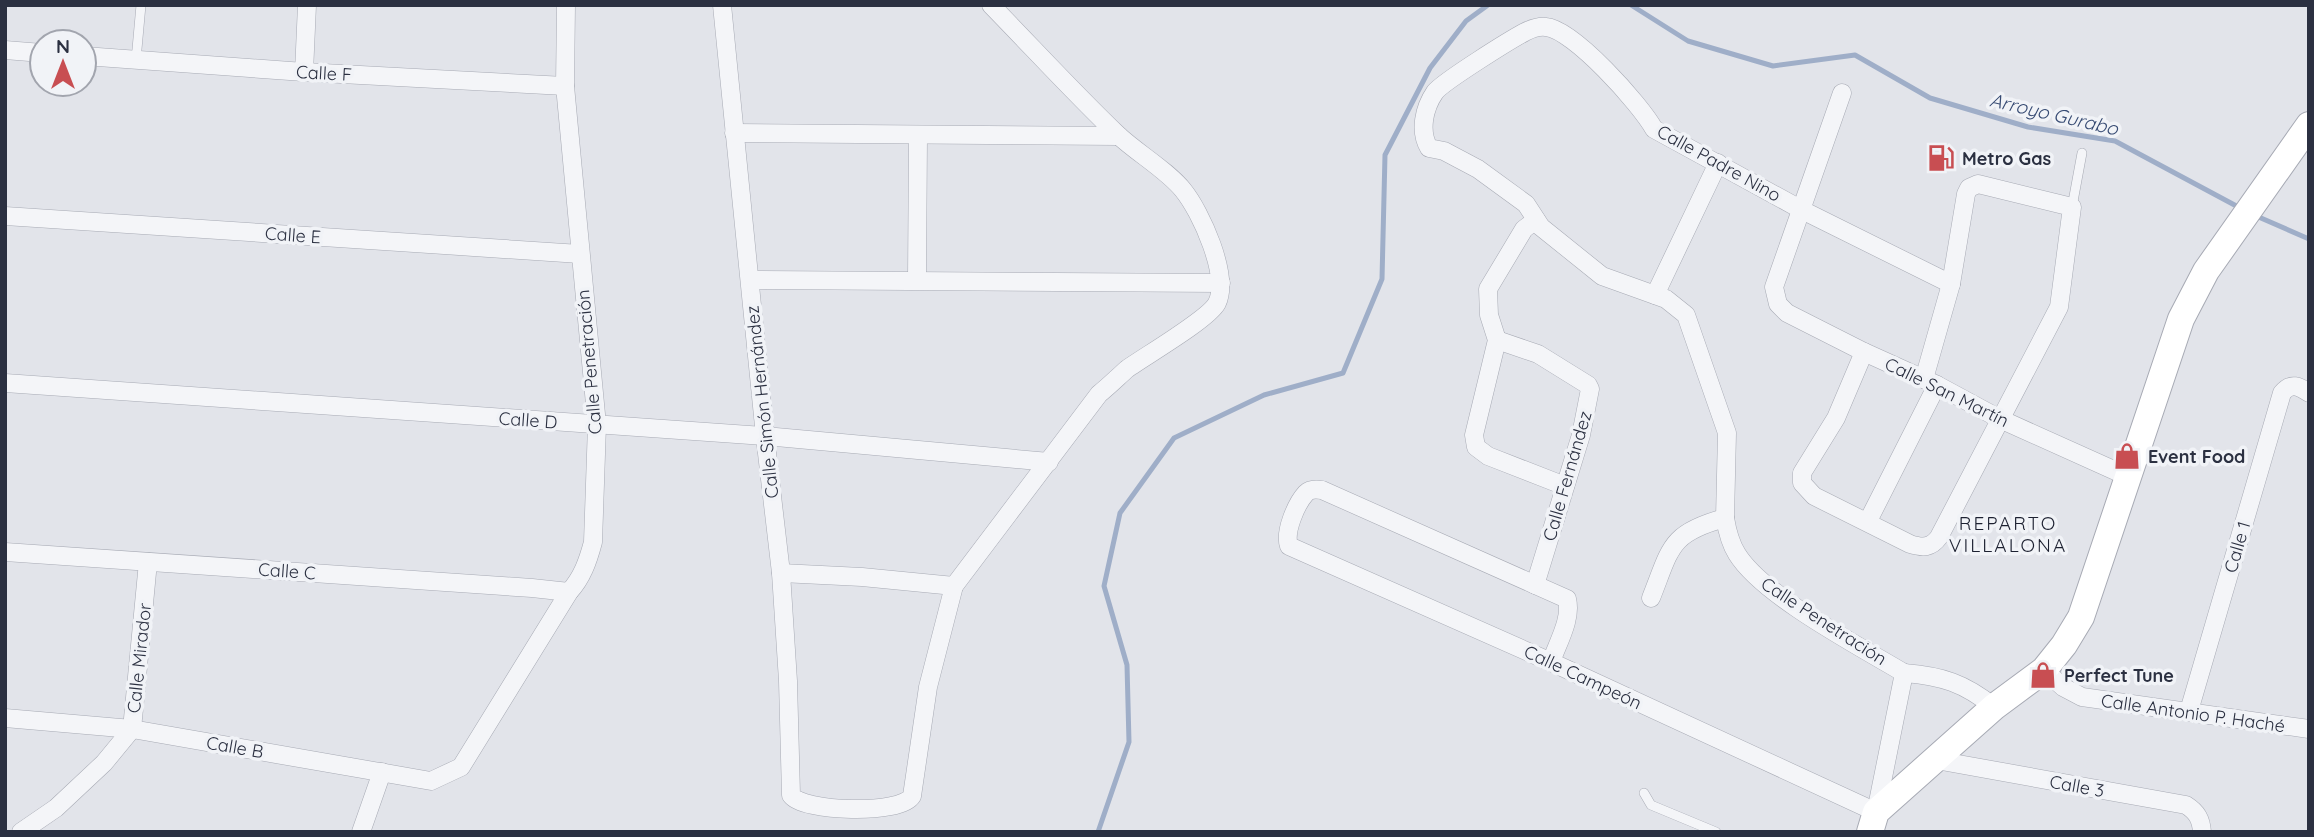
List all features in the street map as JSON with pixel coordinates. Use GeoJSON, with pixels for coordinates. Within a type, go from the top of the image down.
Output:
{"type":"FeatureCollection","features":[{"type":"Feature","properties":{"kind":"street"},"geometry":{"type":"LineString","coordinates":[[304,72],[307,5]]}},
{"type":"Feature","properties":{"kind":"street","name":"Calle Penetración"},"geometry":{"type":"LineString","coordinates":[[461,767],[582,573],[593,542],[597,425],[565,86],[566,5]]}},
{"type":"Feature","properties":{"kind":"street","name":"Calle Simón Hernández"},"geometry":{"type":"LineString","coordinates":[[722,5],[781,573],[788,681],[790,788],[793,799],[818,806],[864,808],[901,805],[909,801],[912,796],[928,687],[954,586]]}},
{"type":"Feature","properties":{"kind":"street"},"geometry":{"type":"LineString","coordinates":[[781,573],[954,586],[1100,394],[1126,370],[1216,306],[1221,283],[1208,239],[1182,189],[1119,136],[991,5]]}},
{"type":"Feature","properties":{"kind":"street","name":"Calle Padre Nino"},"geometry":{"type":"LineString","coordinates":[[1444,151],[1429,148],[1423,138],[1428,106],[1438,88],[1525,32],[1546,27],[1568,36],[1609,75],[1648,118],[1654,129],[1802,210],[1951,284]]}},
{"type":"Feature","properties":{"kind":"street"},"geometry":{"type":"LineString","coordinates":[[5,50],[28,52]]}},
{"type":"Feature","properties":{"kind":"street","name":"Calle F"},"geometry":{"type":"LineString","coordinates":[[98,57],[304,72],[565,86]]}},
{"type":"Feature","properties":{"kind":"street"},"geometry":{"type":"LineString","coordinates":[[1802,210],[1842,93]]}},
{"type":"Feature","properties":{"kind":"street"},"geometry":{"type":"LineString","coordinates":[[1873,822],[1994,707],[2044,670],[2064,645],[2081,617],[2180,319],[2206,271],[2309,125]]}},
{"type":"Feature","properties":{"kind":"street"},"geometry":{"type":"LineString","coordinates":[[734,133],[1119,136]]}},
{"type":"Feature","properties":{"kind":"street"},"geometry":{"type":"LineString","coordinates":[[917,280],[918,136]]}},
{"type":"Feature","properties":{"kind":"street","name":"Calle Penetración"},"geometry":{"type":"LineString","coordinates":[[1444,151],[1478,169],[1525,204],[1541,227],[1602,276],[1666,299],[1686,315],[1727,433],[1725,518],[1727,532],[1736,553],[1765,584],[1797,607],[1904,673],[1873,822]]}},
{"type":"Feature","properties":{"kind":"street"},"geometry":{"type":"LineString","coordinates":[[1655,295],[1718,163]]}},
{"type":"Feature","properties":{"kind":"street"},"geometry":{"type":"LineString","coordinates":[[1864,352],[1836,418],[1802,473],[1802,483],[1814,496],[1919,547],[1934,544],[2059,307],[2072,207],[1978,184],[1966,194],[1951,284],[1930,382],[1868,521]]}},
{"type":"Feature","properties":{"kind":"street","name":"Calle San Martín"},"geometry":{"type":"LineString","coordinates":[[1802,210],[1774,287],[1778,304],[1787,313],[2000,419],[2129,477]]}},
{"type":"Feature","properties":{"kind":"street","name":"Calle E"},"geometry":{"type":"LineString","coordinates":[[5,216],[580,254]]}},
{"type":"Feature","properties":{"kind":"street"},"geometry":{"type":"LineString","coordinates":[[1536,220],[1524,229],[1488,289],[1489,315],[1497,340],[1474,435],[1475,447],[1488,456],[1565,486]]}},
{"type":"Feature","properties":{"kind":"street"},"geometry":{"type":"LineString","coordinates":[[750,280],[1221,283]]}},
{"type":"Feature","properties":{"kind":"street","name":"Calle Fernández"},"geometry":{"type":"LineString","coordinates":[[1497,340],[1538,354],[1588,385],[1590,394],[1535,584]]}},
{"type":"Feature","properties":{"kind":"street","name":"Calle D"},"geometry":{"type":"LineString","coordinates":[[5,383],[765,436],[1049,462]]}},
{"type":"Feature","properties":{"kind":"street","name":"Calle 1"},"geometry":{"type":"LineString","coordinates":[[2189,711],[2283,393],[2289,386],[2295,385],[2309,393]]}},
{"type":"Feature","properties":{"kind":"street","name":"Calle Campeón"},"geometry":{"type":"LineString","coordinates":[[1535,584],[1322,490],[1313,489],[1306,493],[1286,537],[1289,545],[1551,662],[1873,822]]}},
{"type":"Feature","properties":{"kind":"street"},"geometry":{"type":"LineString","coordinates":[[1651,598],[1665,562],[1681,537],[1690,529],[1725,518]]}},
{"type":"Feature","properties":{"kind":"street","name":"Calle C"},"geometry":{"type":"LineString","coordinates":[[5,552],[569,592]]}},
{"type":"Feature","properties":{"kind":"street","name":"Calle Mirador"},"geometry":{"type":"LineString","coordinates":[[21,832],[56,808],[104,763],[132,729],[148,562]]}},
{"type":"Feature","properties":{"kind":"street"},"geometry":{"type":"LineString","coordinates":[[1535,584],[1567,598],[1569,607],[1551,662]]}},
{"type":"Feature","properties":{"kind":"street","name":"Calle Antonio P. Haché"},"geometry":{"type":"LineString","coordinates":[[2044,670],[2063,687],[2082,697],[2308,728]]}},
{"type":"Feature","properties":{"kind":"street"},"geometry":{"type":"LineString","coordinates":[[1904,673],[1951,680],[1974,691],[1994,707]]}},
{"type":"Feature","properties":{"kind":"street","name":"Calle B"},"geometry":{"type":"LineString","coordinates":[[5,718],[132,729],[431,781],[461,767]]}},
{"type":"Feature","properties":{"kind":"street","name":"Calle 3"},"geometry":{"type":"LineString","coordinates":[[1936,760],[2186,805],[2200,820],[2202,832]]}},
{"type":"Feature","properties":{"kind":"street"},"geometry":{"type":"LineString","coordinates":[[361,832],[382,772]]}},
{"type":"Feature","properties":{"kind":"lane"},"geometry":{"type":"LineString","coordinates":[[136,60],[141,5]]}},
{"type":"Feature","properties":{"kind":"lane"},"geometry":{"type":"LineString","coordinates":[[2072,207],[2082,153]]}},
{"type":"Feature","properties":{"kind":"lane"},"geometry":{"type":"LineString","coordinates":[[1644,793],[1651,805],[1716,832]]}},
{"type":"Feature","properties":{"kind":"waterway","name":"Arroyo Gurabo"},"geometry":{"type":"LineString","coordinates":[[1098,832],[1129,742],[1127,665],[1104,586],[1120,513],[1174,438],[1264,395],[1343,373],[1382,279],[1385,155],[1430,68],[1466,21],[1488,5]]}},
{"type":"Feature","properties":{"kind":"waterway","name":"Arroyo Gurabo"},"geometry":{"type":"LineString","coordinates":[[1631,5],[1688,41],[1773,66],[1855,55],[1930,98],[2028,127],[2115,141],[2242,209]]}},
{"type":"Feature","properties":{"kind":"waterway","name":"Arroyo Gurabo"},"geometry":{"type":"LineString","coordinates":[[2254,215],[2309,239]]}},
{"type":"Feature","properties":{"kind":"place","name":"Metro Gas"},"geometry":{"type":"Point","coordinates":[1941,158]}},
{"type":"Feature","properties":{"kind":"place","name":"Event Food"},"geometry":{"type":"Point","coordinates":[2127,456]}},
{"type":"Feature","properties":{"kind":"place","name":"Perfect Tune"},"geometry":{"type":"Point","coordinates":[2043,675]}},
{"type":"Feature","properties":{"kind":"district","name":"REPARTO VILLALONA"},"geometry":{"type":"Point","coordinates":[2008,534]}}]}
